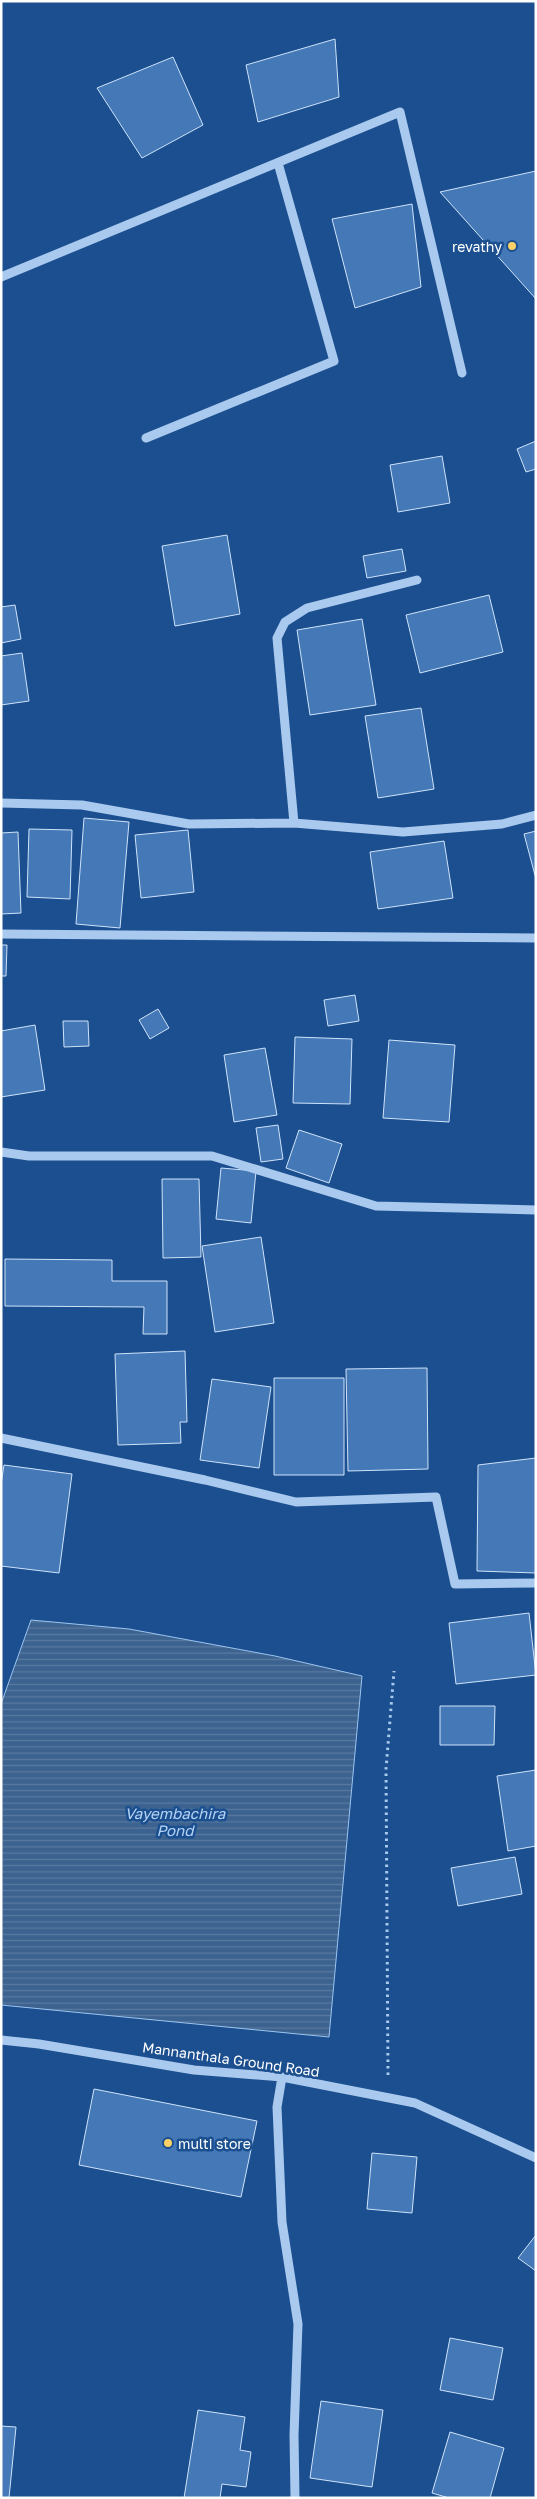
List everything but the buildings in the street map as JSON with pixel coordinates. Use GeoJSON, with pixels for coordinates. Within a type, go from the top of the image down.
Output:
{"type":"FeatureCollection","features":[{"type":"Feature","properties":{"kind":"street"},"geometry":{"type":"LineString","coordinates":[[1,277],[400,112],[462,373]]}},
{"type":"Feature","properties":{"kind":"street"},"geometry":{"type":"LineString","coordinates":[[146,438],[334,362],[278,163]]}},
{"type":"Feature","properties":{"kind":"street"},"geometry":{"type":"LineString","coordinates":[[294,823],[277,638],[284,622],[307,608],[418,580]]}},
{"type":"Feature","properties":{"kind":"street"},"geometry":{"type":"LineString","coordinates":[[1,803],[82,805],[189,824],[294,823],[403,832],[502,824],[536,815]]}},
{"type":"Feature","properties":{"kind":"street"},"geometry":{"type":"LineString","coordinates":[[1,934],[536,938]]}},
{"type":"Feature","properties":{"kind":"street"},"geometry":{"type":"LineString","coordinates":[[1,1152],[29,1156],[212,1156],[376,1206],[536,1210]]}},
{"type":"Feature","properties":{"kind":"street"},"geometry":{"type":"LineString","coordinates":[[1,1438],[205,1480],[296,1502],[436,1497],[455,1584],[536,1583]]}},
{"type":"Feature","properties":{"kind":"street","name":"Mannanthala Ground Road"},"geometry":{"type":"LineString","coordinates":[[1,2040],[39,2044],[194,2070],[282,2077],[415,2103],[536,2158]]}},
{"type":"Feature","properties":{"kind":"street"},"geometry":{"type":"LineString","coordinates":[[282,2077],[277,2107],[282,2222],[298,2324],[294,2435],[295,2498]]}},
{"type":"Feature","properties":{"kind":"path"},"geometry":{"type":"LineString","coordinates":[[388,2098],[386,1769],[394,1671]]}},
{"type":"Feature","properties":{"kind":"water","name":"Vayembachira Pond"},"geometry":{"type":"Polygon","coordinates":[[[31,1620],[129,1629],[275,1656],[362,1676],[329,2037],[1,2005],[1,1704],[31,1620]]]}},
{"type":"Feature","properties":{"kind":"place","name":"revathy"},"geometry":{"type":"Point","coordinates":[512,246]}},
{"type":"Feature","properties":{"kind":"place","name":"multi store"},"geometry":{"type":"Point","coordinates":[168,2143]}}]}
